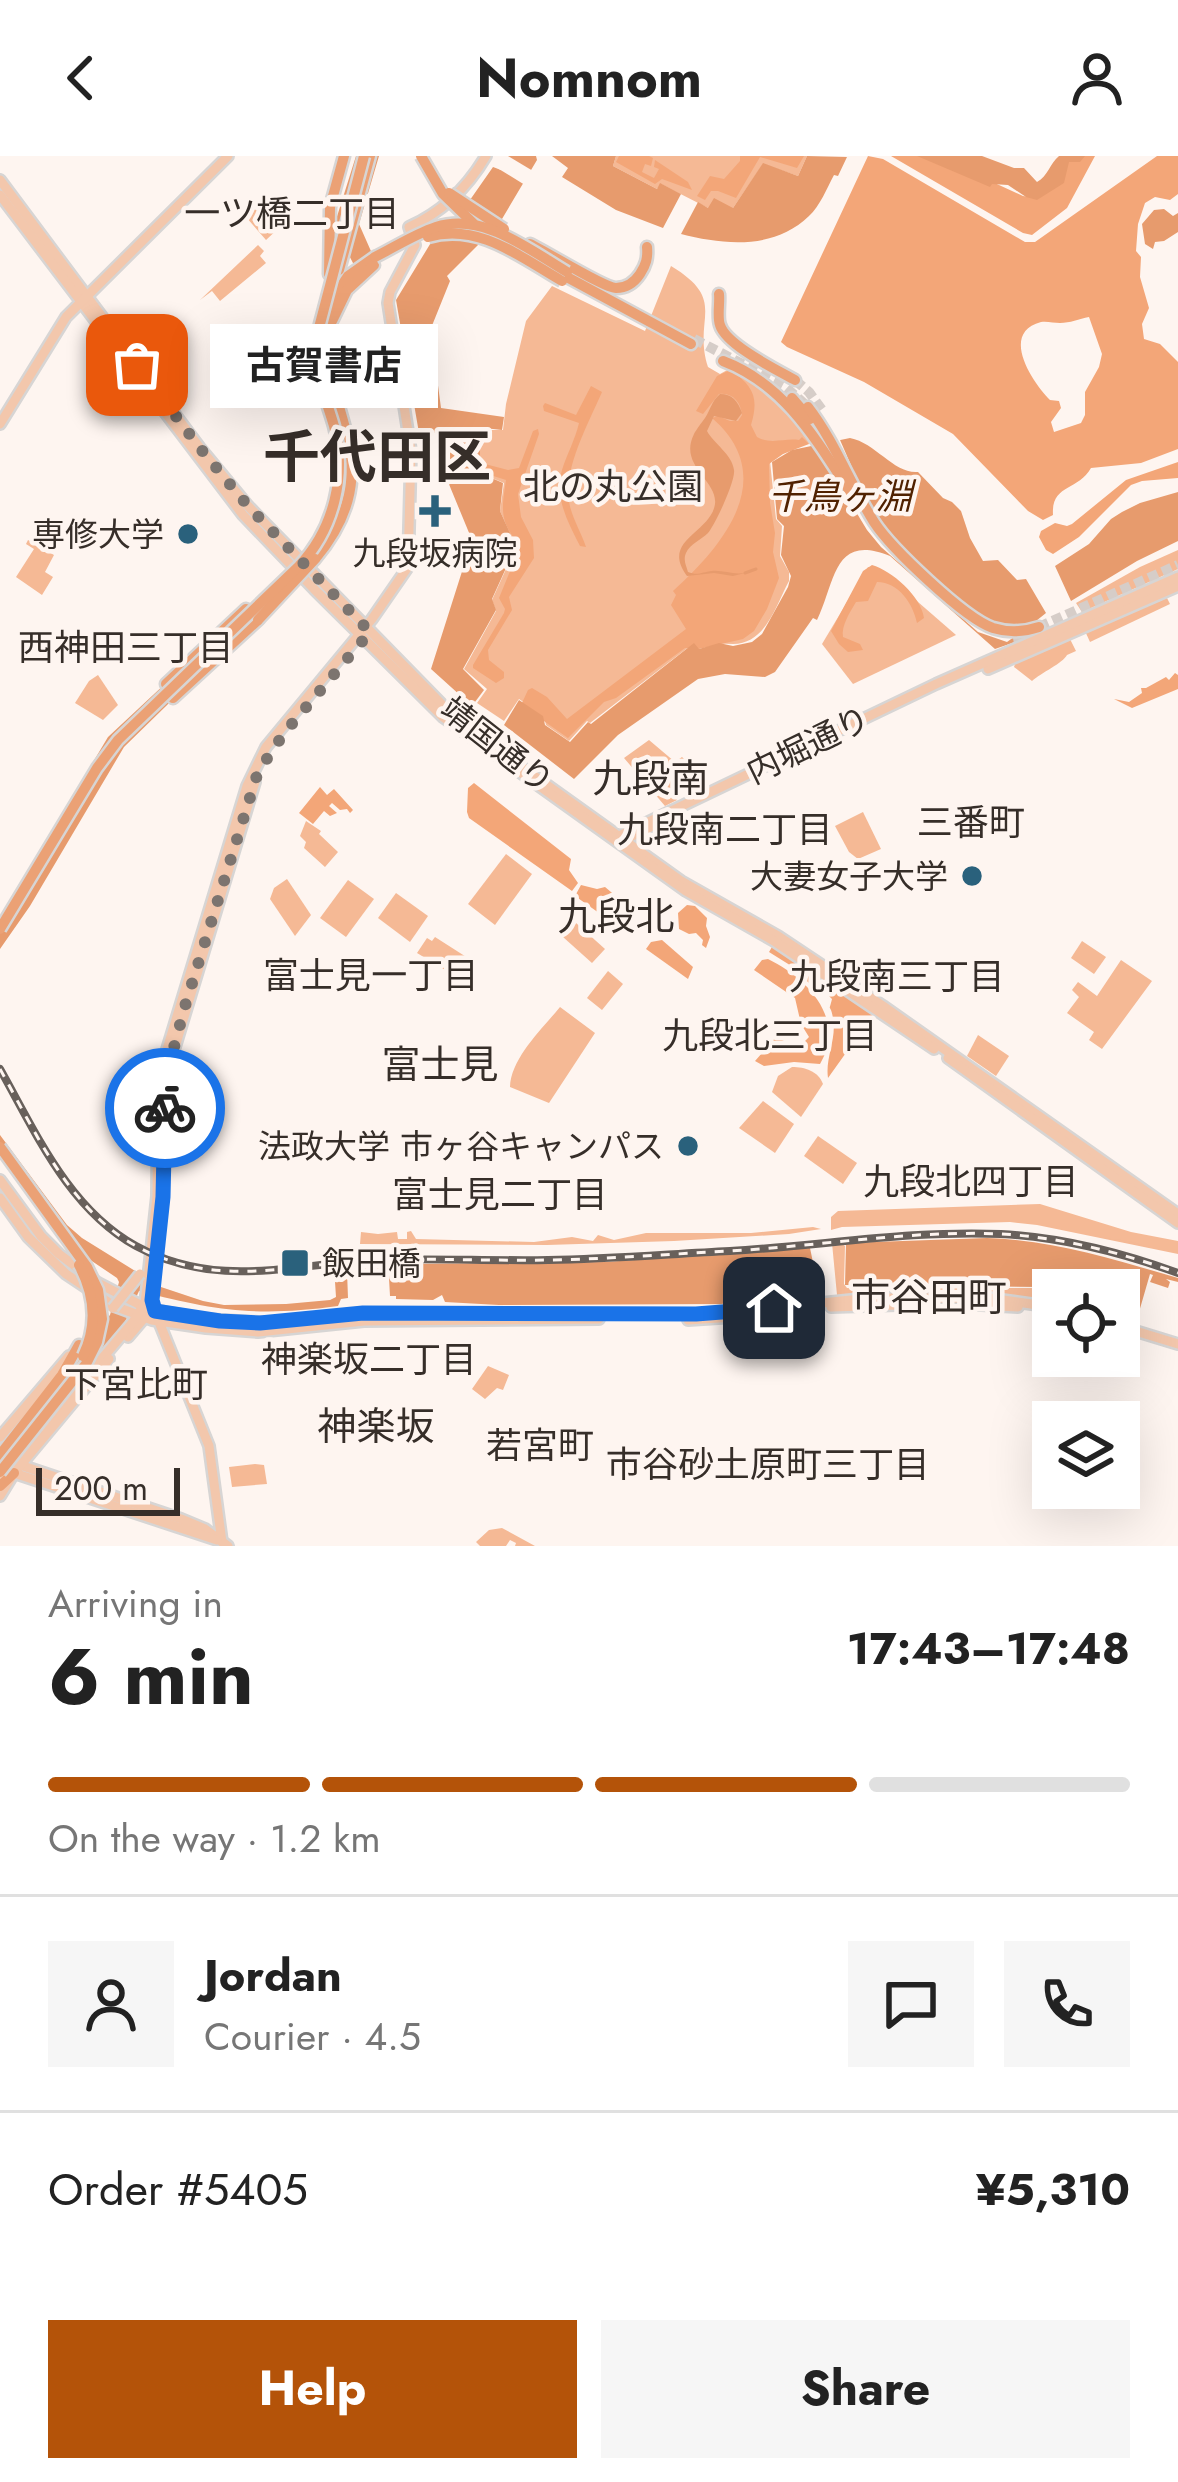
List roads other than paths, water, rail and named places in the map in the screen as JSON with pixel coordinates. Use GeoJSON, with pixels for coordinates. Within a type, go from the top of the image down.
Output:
{"type":"FeatureCollection","features":[{"type":"Feature","properties":{"kind":"highway"},"geometry":{"type":"LineString","coordinates":[[326,296],[330,207],[344,156]]}},
{"type":"Feature","properties":{"kind":"highway"},"geometry":{"type":"LineString","coordinates":[[0,929],[118,740],[303,566],[330,514],[339,473],[336,437],[315,357],[316,335],[370,156]]}},
{"type":"Feature","properties":{"kind":"highway"},"geometry":{"type":"LineString","coordinates":[[173,698],[258,620],[341,519],[352,476],[350,441],[328,364],[325,334],[370,156]]}},
{"type":"Feature","properties":{"kind":"highway"},"geometry":{"type":"LineString","coordinates":[[0,940],[122,743],[303,566],[331,525],[344,485],[344,442],[320,344],[327,308],[348,276],[368,261],[440,226],[487,227],[567,272],[627,305],[692,342],[648,323],[567,272],[527,243],[455,198],[422,156]]}},
{"type":"Feature","properties":{"kind":"highway"},"geometry":{"type":"LineString","coordinates":[[422,156],[443,194],[463,215],[482,230],[567,272]]}},
{"type":"Feature","properties":{"kind":"highway"},"geometry":{"type":"LineString","coordinates":[[337,395],[328,347],[340,300],[363,273],[409,245],[444,233],[472,234],[622,288],[640,274],[647,248]]}},
{"type":"Feature","properties":{"kind":"highway"},"geometry":{"type":"LineString","coordinates":[[719,294],[720,326],[729,341],[795,380]]}},
{"type":"Feature","properties":{"kind":"highway"},"geometry":{"type":"LineString","coordinates":[[722,361],[752,375],[803,420],[822,430]]}},
{"type":"Feature","properties":{"kind":"highway"},"geometry":{"type":"LineString","coordinates":[[792,398],[822,430],[889,541],[972,617],[1007,631],[1039,627]]}},
{"type":"Feature","properties":{"kind":"highway"},"geometry":{"type":"LineString","coordinates":[[815,408],[856,502],[879,539],[956,611],[982,630],[1013,638]]}},
{"type":"Feature","properties":{"kind":"highway"},"geometry":{"type":"LineString","coordinates":[[166,684],[263,594],[303,566]]}},
{"type":"Feature","properties":{"kind":"highway"},"geometry":{"type":"LineString","coordinates":[[0,1147],[87,1267],[98,1289],[102,1318],[98,1342],[86,1364],[5,1470]]}},
{"type":"Feature","properties":{"kind":"highway"},"geometry":{"type":"LineString","coordinates":[[0,1156],[78,1264],[90,1293],[93,1318],[90,1340],[77,1366],[5,1470]]}},
{"type":"Feature","properties":{"kind":"highway"},"geometry":{"type":"LineString","coordinates":[[5,1470],[79,1346]]}},
{"type":"Feature","properties":{"kind":"main road"},"geometry":{"type":"LineString","coordinates":[[0,424],[54,333],[228,156]]}},
{"type":"Feature","properties":{"kind":"main road"},"geometry":{"type":"LineString","coordinates":[[0,1437],[117,1302],[148,1278],[163,1197],[165,1081],[253,788],[272,749],[410,576],[414,563],[417,461],[393,299],[422,245],[486,156]]}},
{"type":"Feature","properties":{"kind":"main road","name":"靖国通り"},"geometry":{"type":"LineString","coordinates":[[0,180],[83,299]]}},
{"type":"Feature","properties":{"kind":"main road"},"geometry":{"type":"LineString","coordinates":[[225,1544],[210,1450],[147,1308],[157,1196],[158,1079],[241,802],[266,747],[365,633],[410,562],[411,451],[388,303],[415,245],[409,227],[442,209],[467,183]]}},
{"type":"Feature","properties":{"kind":"main road","name":"靖国通り"},"geometry":{"type":"LineString","coordinates":[[0,195],[248,506],[365,633],[459,722],[686,891],[774,941],[1178,1218]]}},
{"type":"Feature","properties":{"kind":"main road","name":"内堀通り"},"geometry":{"type":"LineString","coordinates":[[618,839],[1178,581]]}},
{"type":"Feature","properties":{"kind":"main road","name":"内堀通り"},"geometry":{"type":"LineString","coordinates":[[618,839],[936,684],[1178,581]]}},
{"type":"Feature","properties":{"kind":"main road"},"geometry":{"type":"LineString","coordinates":[[637,849],[633,840],[638,833]]}},
{"type":"Feature","properties":{"kind":"main road","name":"靖国通り"},"geometry":{"type":"LineString","coordinates":[[618,839],[846,980],[1042,1116],[1178,1218]]}},
{"type":"Feature","properties":{"kind":"main road"},"geometry":{"type":"LineString","coordinates":[[0,1180],[59,1254],[117,1302]]}},
{"type":"Feature","properties":{"kind":"main road"},"geometry":{"type":"LineString","coordinates":[[0,1198],[38,1248],[95,1295],[206,1328],[258,1332],[364,1321],[706,1320],[833,1306],[1032,1308]]}},
{"type":"Feature","properties":{"kind":"main road"},"geometry":{"type":"LineString","coordinates":[[95,1295],[99,1323]]}},
{"type":"Feature","properties":{"kind":"main road"},"geometry":{"type":"LineString","coordinates":[[0,1496],[5,1470],[147,1308]]}},
{"type":"Feature","properties":{"kind":"main road"},"geometry":{"type":"LineString","coordinates":[[1140,1329],[1178,1339]]}},
{"type":"Feature","properties":{"kind":"main road"},"geometry":{"type":"LineString","coordinates":[[5,1470],[38,1471],[111,1500]]}},
{"type":"Feature","properties":{"kind":"main road"},"geometry":{"type":"LineString","coordinates":[[5,1470],[193,1524],[225,1544]]}},
{"type":"Feature","properties":{"kind":"main road"},"geometry":{"type":"LineString","coordinates":[[38,1471],[46,1483]]}},
{"type":"Feature","properties":{"kind":"water"},"geometry":{"type":"Polygon","coordinates":[[[356,156],[379,156],[359,224],[378,267],[352,292],[331,324],[331,355],[348,423],[353,476],[322,554],[124,747],[0,949],[0,918],[108,737],[302,556],[319,530],[330,505],[335,455],[310,337],[324,304],[354,265],[334,226],[356,156]]]}},
{"type":"Feature","properties":{"kind":"water"},"geometry":{"type":"Polygon","coordinates":[[[508,156],[536,156],[537,160],[499,224],[447,276],[450,281],[427,338],[432,340],[441,408],[504,417],[502,430],[484,428],[478,436],[419,433],[396,300],[435,236],[442,240],[493,167],[501,170],[508,156]]]}},
{"type":"Feature","properties":{"kind":"water"},"geometry":{"type":"Polygon","coordinates":[[[552,156],[616,156],[613,166],[657,189],[660,183],[681,194],[663,228],[616,210],[562,177],[568,168],[552,156]]]}},
{"type":"Feature","properties":{"kind":"water"},"geometry":{"type":"Polygon","coordinates":[[[807,156],[847,157],[817,207],[795,227],[748,242],[681,234],[698,202],[708,208],[714,198],[733,208],[763,163],[798,176],[807,156]]]}},
{"type":"Feature","properties":{"kind":"water"},"geometry":{"type":"Polygon","coordinates":[[[917,156],[982,156],[1024,168],[1037,182],[1059,156],[1085,156],[1080,162],[1069,162],[1064,183],[1037,200],[1008,185],[990,187],[917,156]]]}},
{"type":"Feature","properties":{"kind":"water"},"geometry":{"type":"Polygon","coordinates":[[[1164,209],[1173,216],[1178,213],[1178,232],[1155,242],[1153,249],[1145,244],[1142,224],[1154,210],[1164,209]]]}},
{"type":"Feature","properties":{"kind":"water"},"geometry":{"type":"Polygon","coordinates":[[[720,394],[734,399],[742,413],[736,421],[714,416],[707,431],[730,459],[734,475],[711,528],[688,550],[685,560],[691,573],[745,573],[687,576],[679,554],[715,504],[711,487],[694,464],[690,445],[720,394]]]}},
{"type":"Feature","properties":{"kind":"water","name":"千鳥ヶ淵"},"geometry":{"type":"Polygon","coordinates":[[[850,438],[901,468],[918,472],[952,502],[961,511],[983,561],[998,560],[1017,580],[1026,579],[1046,613],[1031,625],[1013,628],[1015,642],[995,649],[890,556],[857,551],[839,565],[817,620],[813,618],[775,672],[765,677],[725,674],[698,679],[618,735],[574,779],[504,725],[519,700],[570,742],[588,722],[694,643],[699,649],[719,643],[733,646],[762,634],[791,576],[781,555],[784,526],[777,519],[772,462],[792,450],[850,438]]]}},
{"type":"Feature","properties":{"kind":"water"},"geometry":{"type":"Polygon","coordinates":[[[440,442],[480,442],[480,473],[503,483],[500,511],[516,546],[492,599],[496,610],[463,669],[484,690],[472,706],[431,669],[472,540],[446,477],[440,442]]]}},
{"type":"Feature","properties":{"kind":"water"},"geometry":{"type":"Polygon","coordinates":[[[1178,492],[1178,541],[1071,601],[1055,566],[1089,544],[1122,512],[1178,492]]]}},
{"type":"Feature","properties":{"kind":"water"},"geometry":{"type":"Polygon","coordinates":[[[0,1135],[67,1225],[82,1238],[161,1287],[224,1305],[330,1300],[336,1297],[334,1266],[605,1262],[810,1248],[819,1291],[721,1304],[499,1305],[445,1302],[442,1295],[433,1300],[396,1299],[390,1296],[389,1278],[377,1278],[369,1269],[347,1271],[348,1298],[338,1306],[310,1309],[237,1310],[139,1291],[125,1322],[0,1475],[0,1445],[110,1315],[119,1282],[56,1234],[0,1156],[0,1135]]]}},
{"type":"Feature","properties":{"kind":"water"},"geometry":{"type":"Polygon","coordinates":[[[987,1238],[1036,1243],[1084,1252],[1178,1278],[1178,1282],[1166,1279],[1168,1288],[1150,1282],[1150,1274],[1140,1309],[1140,1269],[1032,1269],[1032,1287],[845,1285],[846,1243],[987,1238]]]}},
{"type":"Feature","properties":{"kind":"waterway"},"geometry":{"type":"LineString","coordinates":[[745,573],[756,569]]}},
{"type":"Feature","properties":{"kind":"tunnel"},"geometry":{"type":"LineString","coordinates":[[694,339],[783,385],[808,407]]}},
{"type":"Feature","properties":{"kind":"tunnel"},"geometry":{"type":"LineString","coordinates":[[795,380],[822,410]]}},
{"type":"Feature","properties":{"kind":"tunnel"},"geometry":{"type":"LineString","coordinates":[[1039,627],[1178,565]]}},
{"type":"Feature","properties":{"kind":"tunnel"},"geometry":{"type":"LineString","coordinates":[[1013,638],[1044,633]]}},
{"type":"Feature","properties":{"kind":"railway"},"geometry":{"type":"LineString","coordinates":[[0,1069],[56,1168],[92,1212],[136,1246],[196,1267],[254,1271],[376,1260],[594,1259],[967,1233],[1068,1242],[1178,1273]]}},
{"type":"Feature","properties":{"kind":"place","name":"古賀書店"},"geometry":{"type":"Point","coordinates":[137,365]}},
{"type":"Feature","properties":{"kind":"place","name":"九段坂病院"},"geometry":{"type":"Point","coordinates":[435,511]}},
{"type":"Feature","properties":{"kind":"place","name":"専修大学"},"geometry":{"type":"Point","coordinates":[188,534]}},
{"type":"Feature","properties":{"kind":"place","name":"大妻女子大学"},"geometry":{"type":"Point","coordinates":[972,876]}},
{"type":"Feature","properties":{"kind":"place","name":"法政大学 市ヶ谷キャンパス"},"geometry":{"type":"Point","coordinates":[688,1146]}},
{"type":"Feature","properties":{"kind":"place","name":"飯田橋"},"geometry":{"type":"Point","coordinates":[295,1263]}},
{"type":"Feature","properties":{"kind":"district","name":"一ツ橋二丁目"},"geometry":{"type":"Point","coordinates":[292,213]}},
{"type":"Feature","properties":{"kind":"district","name":"千代田区"},"geometry":{"type":"Point","coordinates":[377,457]}},
{"type":"Feature","properties":{"kind":"district","name":"北の丸公園"},"geometry":{"type":"Point","coordinates":[613,486]}},
{"type":"Feature","properties":{"kind":"district","name":"西神田三丁目"},"geometry":{"type":"Point","coordinates":[126,647]}},
{"type":"Feature","properties":{"kind":"district","name":"九段南"},"geometry":{"type":"Point","coordinates":[651,778]}},
{"type":"Feature","properties":{"kind":"district","name":"三番町"},"geometry":{"type":"Point","coordinates":[971,822]}},
{"type":"Feature","properties":{"kind":"district","name":"九段南二丁目"},"geometry":{"type":"Point","coordinates":[725,829]}},
{"type":"Feature","properties":{"kind":"district","name":"九段北"},"geometry":{"type":"Point","coordinates":[616,916]}},
{"type":"Feature","properties":{"kind":"district","name":"富士見一丁目"},"geometry":{"type":"Point","coordinates":[371,975]}},
{"type":"Feature","properties":{"kind":"district","name":"九段南三丁目"},"geometry":{"type":"Point","coordinates":[897,976]}},
{"type":"Feature","properties":{"kind":"district","name":"九段北三丁目"},"geometry":{"type":"Point","coordinates":[770,1035]}},
{"type":"Feature","properties":{"kind":"district","name":"富士見"},"geometry":{"type":"Point","coordinates":[440,1064]}},
{"type":"Feature","properties":{"kind":"district","name":"九段北四丁目"},"geometry":{"type":"Point","coordinates":[971,1181]}},
{"type":"Feature","properties":{"kind":"district","name":"富士見二丁目"},"geometry":{"type":"Point","coordinates":[500,1194]}},
{"type":"Feature","properties":{"kind":"district","name":"市谷田町"},"geometry":{"type":"Point","coordinates":[929,1297]}},
{"type":"Feature","properties":{"kind":"district","name":"神楽坂二丁目"},"geometry":{"type":"Point","coordinates":[369,1359]}},
{"type":"Feature","properties":{"kind":"district","name":"下宮比町"},"geometry":{"type":"Point","coordinates":[136,1384]}},
{"type":"Feature","properties":{"kind":"district","name":"神楽坂"},"geometry":{"type":"Point","coordinates":[376,1426]}},
{"type":"Feature","properties":{"kind":"district","name":"若宮町"},"geometry":{"type":"Point","coordinates":[540,1445]}},
{"type":"Feature","properties":{"kind":"district","name":"市谷砂土原町三丁目"},"geometry":{"type":"Point","coordinates":[768,1464]}}]}
